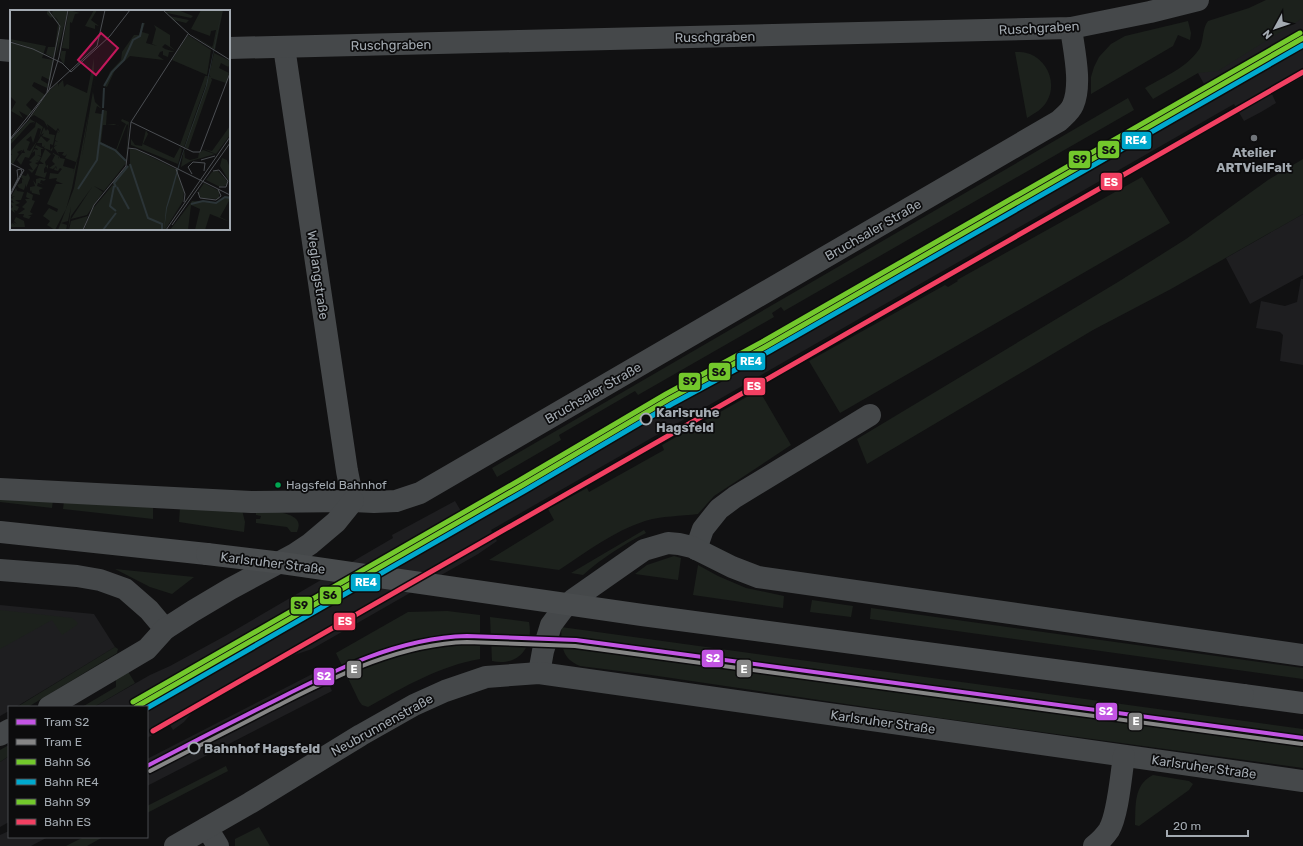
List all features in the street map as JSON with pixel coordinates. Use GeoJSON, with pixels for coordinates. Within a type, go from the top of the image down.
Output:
{"type":"FeatureCollection","features":[{"type":"Feature","properties":{"kind":"street","name":"Ruschgraben"},"geometry":{"type":"LineString","coordinates":[[230,48],[284,48],[1071,28],[1150,12],[1198,0]]}},
{"type":"Feature","properties":{"kind":"street","name":"Bruchsaler Straße"},"geometry":{"type":"LineString","coordinates":[[353,501],[396,501],[420,493],[1059,121],[1068,114],[1073,106],[1076,94],[1077,80],[1071,28]]}},
{"type":"Feature","properties":{"kind":"street","name":"Weglangstraße"},"geometry":{"type":"LineString","coordinates":[[284,48],[347,471],[353,501]]}},
{"type":"Feature","properties":{"kind":"street"},"geometry":{"type":"LineString","coordinates":[[0,50],[10,51]]}},
{"type":"Feature","properties":{"kind":"street"},"geometry":{"type":"LineString","coordinates":[[696,549],[703,529],[719,509],[735,497],[870,415]]}},
{"type":"Feature","properties":{"kind":"street"},"geometry":{"type":"LineString","coordinates":[[0,489],[251,502],[353,501]]}},
{"type":"Feature","properties":{"kind":"street"},"geometry":{"type":"LineString","coordinates":[[51,706],[147,649],[165,629],[193,611],[295,554],[310,544],[336,522],[353,501]]}},
{"type":"Feature","properties":{"kind":"street","name":"Karlsruher Straße"},"geometry":{"type":"LineString","coordinates":[[0,532],[282,563],[642,615],[1303,704]]}},
{"type":"Feature","properties":{"kind":"street"},"geometry":{"type":"LineString","coordinates":[[539,673],[543,651],[551,625],[564,609],[574,599],[644,550],[668,543],[680,544],[696,549],[732,567],[758,577],[1303,655]]}},
{"type":"Feature","properties":{"kind":"street"},"geometry":{"type":"LineString","coordinates":[[0,570],[77,576],[100,580],[125,590],[149,610],[165,629]]}},
{"type":"Feature","properties":{"kind":"street","name":"Karlsruher Straße"},"geometry":{"type":"LineString","coordinates":[[539,673],[1303,781]]}},
{"type":"Feature","properties":{"kind":"street","name":"Neubrunnenstraße"},"geometry":{"type":"LineString","coordinates":[[175,846],[212,837],[250,803],[361,735],[414,705],[486,677],[539,673]]}},
{"type":"Feature","properties":{"kind":"street"},"geometry":{"type":"LineString","coordinates":[[1094,846],[1109,829],[1114,818],[1124,756]]}},
{"type":"Feature","properties":{"kind":"shaded area"},"geometry":{"type":"Polygon","coordinates":[[[1266,0],[1303,0],[1303,18],[1218,71],[1198,73],[1153,99],[1145,88],[1175,71],[1195,55],[1200,48],[1208,21],[1249,8],[1266,0]]]}},
{"type":"Feature","properties":{"kind":"shaded area"},"geometry":{"type":"Polygon","coordinates":[[[1303,0],[1303,77],[1272,94],[1276,103],[1261,112],[1244,121],[1234,104],[491,530],[497,541],[478,554],[312,649],[294,655],[195,709],[184,722],[173,730],[170,725],[148,737],[148,706],[96,706],[150,675],[170,666],[225,636],[393,538],[392,535],[455,501],[461,511],[1143,120],[1204,84],[1198,73],[1303,0]]]}},
{"type":"Feature","properties":{"kind":"shaded area"},"geometry":{"type":"Polygon","coordinates":[[[1188,21],[1191,33],[1190,40],[1178,35],[1173,46],[1091,94],[1091,77],[1094,67],[1099,57],[1111,44],[1125,36],[1188,21]]]}},
{"type":"Feature","properties":{"kind":"shaded area"},"geometry":{"type":"Polygon","coordinates":[[[1015,52],[1026,53],[1036,57],[1046,67],[1051,81],[1050,94],[1045,104],[1038,111],[1027,118],[1015,52]]]}},
{"type":"Feature","properties":{"kind":"shaded area"},"geometry":{"type":"Polygon","coordinates":[[[1128,98],[1134,110],[784,311],[781,307],[772,313],[774,317],[638,395],[635,391],[559,435],[561,440],[497,477],[492,468],[1128,98]]]}},
{"type":"Feature","properties":{"kind":"shaded area"},"geometry":{"type":"Polygon","coordinates":[[[1303,159],[1303,214],[1171,289],[1093,330],[867,464],[857,439],[1118,282],[1186,239],[1268,180],[1303,159]]]}},
{"type":"Feature","properties":{"kind":"shaded area"},"geometry":{"type":"Polygon","coordinates":[[[1142,177],[1170,223],[840,413],[809,361],[945,285],[948,287],[958,281],[957,280],[1142,177]]]}},
{"type":"Feature","properties":{"kind":"shaded area"},"geometry":{"type":"Polygon","coordinates":[[[1303,214],[1303,275],[1250,304],[1226,258],[1303,214]]]}},
{"type":"Feature","properties":{"kind":"shaded area"},"geometry":{"type":"Polygon","coordinates":[[[1301,279],[1303,279],[1303,365],[1280,361],[1283,335],[1280,332],[1256,328],[1261,301],[1285,306],[1297,302],[1301,279]]]}},
{"type":"Feature","properties":{"kind":"shaded area"},"geometry":{"type":"Polygon","coordinates":[[[759,390],[791,445],[714,496],[698,514],[658,518],[634,525],[600,542],[559,570],[489,560],[554,520],[548,509],[587,488],[589,492],[664,450],[662,445],[759,390]]]}},
{"type":"Feature","properties":{"kind":"shaded area"},"geometry":{"type":"Polygon","coordinates":[[[0,497],[53,500],[52,508],[0,502],[0,497]]]}},
{"type":"Feature","properties":{"kind":"shaded area"},"geometry":{"type":"Polygon","coordinates":[[[64,501],[153,506],[153,519],[63,509],[64,501]]]}},
{"type":"Feature","properties":{"kind":"shaded area"},"geometry":{"type":"Polygon","coordinates":[[[180,507],[242,510],[245,522],[244,532],[179,522],[180,507]]]}},
{"type":"Feature","properties":{"kind":"shaded area"},"geometry":{"type":"Polygon","coordinates":[[[256,510],[277,512],[292,516],[297,520],[299,525],[297,532],[291,532],[287,527],[256,523],[256,519],[260,519],[261,516],[256,515],[256,510]]]}},
{"type":"Feature","properties":{"kind":"shaded area"},"geometry":{"type":"Polygon","coordinates":[[[644,530],[646,533],[613,552],[583,575],[571,573],[644,530]]]}},
{"type":"Feature","properties":{"kind":"shaded area"},"geometry":{"type":"Polygon","coordinates":[[[674,556],[681,558],[678,580],[635,574],[647,565],[674,556]]]}},
{"type":"Feature","properties":{"kind":"shaded area"},"geometry":{"type":"Polygon","coordinates":[[[698,565],[718,576],[746,588],[784,596],[783,608],[693,595],[698,565]]]}},
{"type":"Feature","properties":{"kind":"shaded area"},"geometry":{"type":"Polygon","coordinates":[[[115,569],[194,577],[172,594],[150,587],[115,569]]]}},
{"type":"Feature","properties":{"kind":"shaded area"},"geometry":{"type":"Polygon","coordinates":[[[812,600],[853,606],[851,617],[810,612],[812,600]]]}},
{"type":"Feature","properties":{"kind":"shaded area"},"geometry":{"type":"Polygon","coordinates":[[[0,605],[94,614],[115,647],[18,706],[8,706],[8,712],[0,716],[0,605]]]}},
{"type":"Feature","properties":{"kind":"shaded area"},"geometry":{"type":"Polygon","coordinates":[[[871,608],[1303,668],[1303,679],[870,619],[871,608]]]}},
{"type":"Feature","properties":{"kind":"shaded area"},"geometry":{"type":"Polygon","coordinates":[[[0,610],[72,618],[78,623],[62,635],[52,620],[0,649],[0,610]]]}},
{"type":"Feature","properties":{"kind":"shaded area"},"geometry":{"type":"Polygon","coordinates":[[[447,611],[480,615],[480,659],[465,662],[422,678],[368,707],[362,705],[336,653],[408,612],[447,611]]]}},
{"type":"Feature","properties":{"kind":"shaded area"},"geometry":{"type":"Polygon","coordinates":[[[490,617],[529,622],[529,639],[522,653],[516,658],[501,662],[492,661],[490,617]]]}},
{"type":"Feature","properties":{"kind":"shaded area"},"geometry":{"type":"Polygon","coordinates":[[[561,627],[1303,729],[1303,768],[580,666],[569,659],[564,651],[562,646],[561,627]]]}},
{"type":"Feature","properties":{"kind":"shaded area"},"geometry":{"type":"Polygon","coordinates":[[[115,647],[118,649],[117,653],[30,706],[19,706],[115,647]]]}},
{"type":"Feature","properties":{"kind":"shaded area"},"geometry":{"type":"Polygon","coordinates":[[[322,669],[332,691],[148,785],[148,758],[322,669]]]}},
{"type":"Feature","properties":{"kind":"shaded area"},"geometry":{"type":"Polygon","coordinates":[[[127,670],[135,683],[96,706],[84,706],[116,687],[116,676],[127,670]]]}},
{"type":"Feature","properties":{"kind":"shaded area"},"geometry":{"type":"Polygon","coordinates":[[[8,746],[8,757],[0,762],[0,750],[8,746]]]}},
{"type":"Feature","properties":{"kind":"shaded area"},"geometry":{"type":"Polygon","coordinates":[[[8,757],[8,823],[0,827],[0,762],[8,757]]]}},
{"type":"Feature","properties":{"kind":"shaded area"},"geometry":{"type":"Polygon","coordinates":[[[226,766],[228,771],[148,812],[148,805],[226,766]]]}},
{"type":"Feature","properties":{"kind":"shaded area"},"geometry":{"type":"Polygon","coordinates":[[[1153,775],[1189,781],[1193,784],[1189,790],[1139,826],[1135,825],[1136,803],[1139,790],[1142,784],[1153,775]]]}},
{"type":"Feature","properties":{"kind":"shaded area"},"geometry":{"type":"Polygon","coordinates":[[[259,827],[270,846],[235,846],[235,839],[259,827]]]}},
{"type":"Feature","properties":{"kind":"shaded area"},"geometry":{"type":"Polygon","coordinates":[[[8,831],[8,838],[46,838],[31,846],[0,846],[0,835],[8,831]]]}},
{"type":"Feature","properties":{"kind":"shaded area"},"geometry":{"type":"Polygon","coordinates":[[[82,838],[101,838],[87,846],[66,846],[82,838]]]}},
{"type":"Feature","properties":{"kind":"tram line","name":"S2"},"geometry":{"type":"LineString","coordinates":[[148,765],[316,680],[364,659],[414,643],[440,638],[467,636],[576,640],[1303,738]]}},
{"type":"Feature","properties":{"kind":"tram line","name":"E"},"geometry":{"type":"LineString","coordinates":[[150,771],[294,697],[366,665],[415,649],[441,644],[467,642],[575,646],[1302,744]]}},
{"type":"Feature","properties":{"kind":"rail line","name":"S9"},"geometry":{"type":"LineString","coordinates":[[133,702],[520,480],[666,394],[762,342],[1300,33]]}},
{"type":"Feature","properties":{"kind":"rail line","name":"S6"},"geometry":{"type":"LineString","coordinates":[[138,706],[523,485],[669,399],[765,347],[1303,38]]}},
{"type":"Feature","properties":{"kind":"rail line","name":"RE4"},"geometry":{"type":"LineString","coordinates":[[148,707],[526,490],[672,404],[768,352],[1303,45]]}},
{"type":"Feature","properties":{"kind":"rail line","name":"ES"},"geometry":{"type":"LineString","coordinates":[[153,731],[1303,72]]}},
{"type":"Feature","properties":{"kind":"place","name":"Atelier ARTVielFalt"},"geometry":{"type":"Point","coordinates":[1254,138]}},
{"type":"Feature","properties":{"kind":"place","name":"Karlsruhe Hagsfeld"},"geometry":{"type":"Point","coordinates":[646,419]}},
{"type":"Feature","properties":{"kind":"place","name":"Hagsfeld Bahnhof"},"geometry":{"type":"Point","coordinates":[278,485]}},
{"type":"Feature","properties":{"kind":"place","name":"Bahnhof Hagsfeld"},"geometry":{"type":"Point","coordinates":[194,748]}}]}
